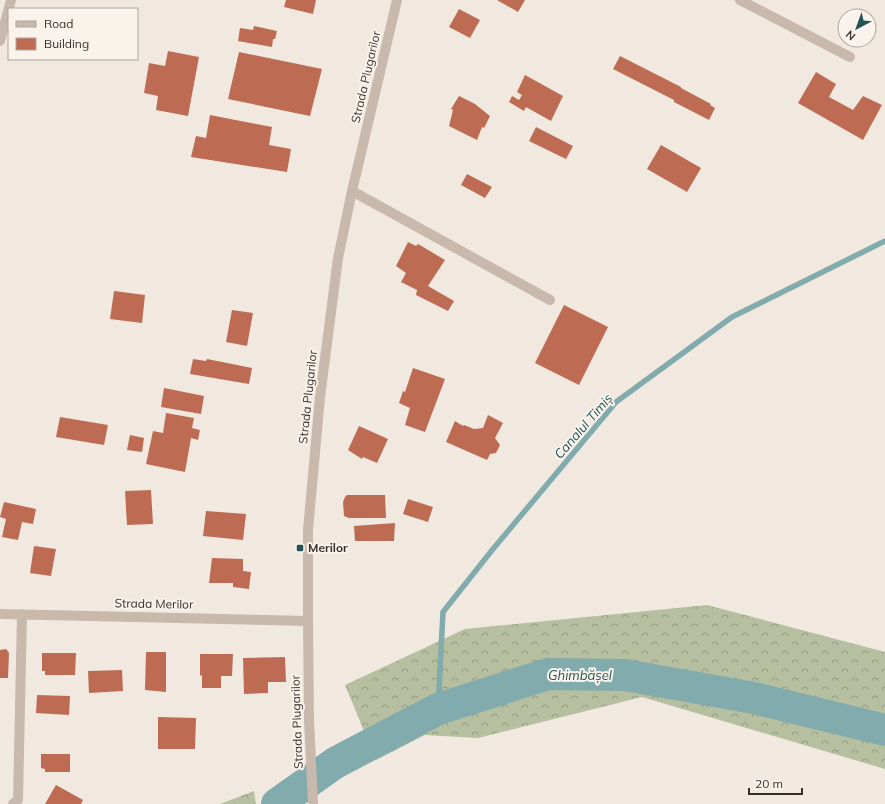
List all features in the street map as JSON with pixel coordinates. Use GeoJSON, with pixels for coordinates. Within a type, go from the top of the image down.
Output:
{"type":"FeatureCollection","features":[{"type":"Feature","properties":{"kind":"street","name":"Strada Plugarilor"},"geometry":{"type":"LineString","coordinates":[[313,804],[309,720],[308,530],[319,412],[338,258],[352,191],[398,0]]}},
{"type":"Feature","properties":{"kind":"street"},"geometry":{"type":"LineString","coordinates":[[740,0],[850,57]]}},
{"type":"Feature","properties":{"kind":"street"},"geometry":{"type":"LineString","coordinates":[[0,41],[8,11]]}},
{"type":"Feature","properties":{"kind":"street"},"geometry":{"type":"LineString","coordinates":[[352,191],[550,300]]}},
{"type":"Feature","properties":{"kind":"street","name":"Strada Merilor"},"geometry":{"type":"LineString","coordinates":[[0,614],[308,621]]}},
{"type":"Feature","properties":{"kind":"street"},"geometry":{"type":"LineString","coordinates":[[13,804],[18,800],[22,614]]}},
{"type":"Feature","properties":{"kind":"green space"},"geometry":{"type":"Polygon","coordinates":[[[707,605],[885,652],[885,769],[642,697],[478,738],[425,735],[376,760],[345,685],[465,629],[707,605]]]}},
{"type":"Feature","properties":{"kind":"green space"},"geometry":{"type":"Polygon","coordinates":[[[254,791],[256,804],[220,804],[254,791]]]}},
{"type":"Feature","properties":{"kind":"building"},"geometry":{"type":"Polygon","coordinates":[[[286,0],[316,0],[313,14],[284,7],[286,0]]]}},
{"type":"Feature","properties":{"kind":"building"},"geometry":{"type":"Polygon","coordinates":[[[497,0],[525,0],[518,12],[497,0]]]}},
{"type":"Feature","properties":{"kind":"building"},"geometry":{"type":"Polygon","coordinates":[[[459,9],[480,20],[470,38],[449,27],[459,9]]]}},
{"type":"Feature","properties":{"kind":"building"},"geometry":{"type":"Polygon","coordinates":[[[254,26],[277,31],[275,39],[273,39],[272,47],[238,41],[240,28],[253,30],[254,26]]]}},
{"type":"Feature","properties":{"kind":"building"},"geometry":{"type":"Polygon","coordinates":[[[168,51],[199,57],[188,116],[156,110],[158,96],[144,93],[149,63],[165,66],[168,51]]]}},
{"type":"Feature","properties":{"kind":"building"},"geometry":{"type":"Polygon","coordinates":[[[239,52],[322,69],[310,116],[228,99],[239,52]]]}},
{"type":"Feature","properties":{"kind":"building"},"geometry":{"type":"Polygon","coordinates":[[[620,56],[711,104],[710,105],[715,108],[709,120],[674,102],[674,100],[613,69],[620,56]]]}},
{"type":"Feature","properties":{"kind":"building"},"geometry":{"type":"Polygon","coordinates":[[[816,72],[836,84],[829,97],[853,110],[863,96],[882,105],[863,140],[798,103],[816,72]]]}},
{"type":"Feature","properties":{"kind":"building"},"geometry":{"type":"Polygon","coordinates":[[[525,75],[563,96],[551,121],[526,107],[524,111],[509,102],[512,96],[519,100],[522,95],[517,92],[525,75]]]}},
{"type":"Feature","properties":{"kind":"building"},"geometry":{"type":"Polygon","coordinates":[[[459,96],[475,104],[490,116],[484,128],[482,127],[477,140],[449,126],[453,110],[451,109],[459,96]]]}},
{"type":"Feature","properties":{"kind":"building"},"geometry":{"type":"Polygon","coordinates":[[[210,115],[272,127],[269,145],[291,149],[287,172],[191,157],[196,136],[206,138],[210,115]]]}},
{"type":"Feature","properties":{"kind":"building"},"geometry":{"type":"Polygon","coordinates":[[[536,127],[573,146],[566,159],[529,141],[536,127]]]}},
{"type":"Feature","properties":{"kind":"building"},"geometry":{"type":"Polygon","coordinates":[[[661,145],[701,168],[687,192],[647,169],[661,145]]]}},
{"type":"Feature","properties":{"kind":"building"},"geometry":{"type":"Polygon","coordinates":[[[467,174],[492,187],[485,198],[461,185],[467,174]]]}},
{"type":"Feature","properties":{"kind":"building"},"geometry":{"type":"Polygon","coordinates":[[[408,242],[416,246],[418,244],[445,260],[428,286],[454,301],[448,311],[416,295],[417,290],[401,282],[406,273],[396,266],[408,242]]]}},
{"type":"Feature","properties":{"kind":"building"},"geometry":{"type":"Polygon","coordinates":[[[114,291],[145,295],[142,323],[110,319],[114,291]]]}},
{"type":"Feature","properties":{"kind":"building"},"geometry":{"type":"Polygon","coordinates":[[[564,305],[608,327],[579,385],[535,363],[564,305]]]}},
{"type":"Feature","properties":{"kind":"building"},"geometry":{"type":"Polygon","coordinates":[[[232,310],[253,313],[247,346],[226,342],[232,310]]]}},
{"type":"Feature","properties":{"kind":"building"},"geometry":{"type":"Polygon","coordinates":[[[193,359],[206,361],[207,359],[252,368],[249,384],[190,374],[193,359]]]}},
{"type":"Feature","properties":{"kind":"building"},"geometry":{"type":"Polygon","coordinates":[[[413,368],[445,379],[425,432],[405,425],[410,408],[399,403],[403,391],[405,392],[413,368]]]}},
{"type":"Feature","properties":{"kind":"building"},"geometry":{"type":"Polygon","coordinates":[[[164,388],[204,396],[201,414],[161,407],[164,388]]]}},
{"type":"Feature","properties":{"kind":"building"},"geometry":{"type":"Polygon","coordinates":[[[166,413],[194,418],[192,428],[200,430],[198,440],[191,438],[185,472],[146,464],[153,431],[163,433],[166,413]]]}},
{"type":"Feature","properties":{"kind":"building"},"geometry":{"type":"Polygon","coordinates":[[[488,415],[503,423],[495,438],[500,445],[496,453],[490,454],[487,460],[446,442],[455,421],[463,426],[464,425],[474,429],[483,428],[488,415]]]}},
{"type":"Feature","properties":{"kind":"building"},"geometry":{"type":"Polygon","coordinates":[[[60,417],[108,425],[104,445],[56,437],[60,417]]]}},
{"type":"Feature","properties":{"kind":"building"},"geometry":{"type":"Polygon","coordinates":[[[359,426],[388,439],[377,463],[363,457],[362,459],[348,450],[359,426]]]}},
{"type":"Feature","properties":{"kind":"building"},"geometry":{"type":"Polygon","coordinates":[[[130,435],[144,438],[142,452],[127,450],[130,435]]]}},
{"type":"Feature","properties":{"kind":"building"},"geometry":{"type":"Polygon","coordinates":[[[151,490],[153,524],[127,525],[125,491],[151,490]]]}},
{"type":"Feature","properties":{"kind":"building"},"geometry":{"type":"Polygon","coordinates":[[[347,495],[385,495],[386,518],[349,518],[344,516],[343,502],[347,495]]]}},
{"type":"Feature","properties":{"kind":"building"},"geometry":{"type":"Polygon","coordinates":[[[408,499],[433,507],[428,522],[403,514],[408,499]]]}},
{"type":"Feature","properties":{"kind":"building"},"geometry":{"type":"Polygon","coordinates":[[[4,502],[36,509],[33,524],[22,522],[18,540],[2,537],[6,519],[0,517],[4,502]]]}},
{"type":"Feature","properties":{"kind":"building"},"geometry":{"type":"Polygon","coordinates":[[[206,511],[246,514],[243,540],[203,536],[206,511]]]}},
{"type":"Feature","properties":{"kind":"building"},"geometry":{"type":"Polygon","coordinates":[[[395,523],[394,541],[355,541],[354,526],[395,523]]]}},
{"type":"Feature","properties":{"kind":"building"},"geometry":{"type":"Polygon","coordinates":[[[34,546],[56,549],[51,576],[30,573],[34,546]]]}},
{"type":"Feature","properties":{"kind":"building"},"geometry":{"type":"Polygon","coordinates":[[[212,558],[243,559],[243,571],[251,572],[249,589],[233,587],[233,583],[209,583],[212,558]]]}},
{"type":"Feature","properties":{"kind":"building"},"geometry":{"type":"Polygon","coordinates":[[[6,649],[9,653],[8,678],[0,678],[0,650],[6,649]]]}},
{"type":"Feature","properties":{"kind":"building"},"geometry":{"type":"Polygon","coordinates":[[[146,652],[166,652],[166,692],[145,690],[146,652]]]}},
{"type":"Feature","properties":{"kind":"building"},"geometry":{"type":"Polygon","coordinates":[[[42,653],[76,653],[75,675],[45,675],[45,671],[42,671],[42,653]]]}},
{"type":"Feature","properties":{"kind":"building"},"geometry":{"type":"Polygon","coordinates":[[[200,654],[233,654],[232,676],[221,676],[221,688],[202,688],[202,675],[200,676],[200,654]]]}},
{"type":"Feature","properties":{"kind":"building"},"geometry":{"type":"Polygon","coordinates":[[[285,657],[286,682],[268,682],[268,693],[244,694],[243,658],[285,657]]]}},
{"type":"Feature","properties":{"kind":"building"},"geometry":{"type":"Polygon","coordinates":[[[122,670],[123,691],[89,693],[88,671],[122,670]]]}},
{"type":"Feature","properties":{"kind":"building"},"geometry":{"type":"Polygon","coordinates":[[[37,695],[70,696],[69,715],[36,713],[37,695]]]}},
{"type":"Feature","properties":{"kind":"building"},"geometry":{"type":"Polygon","coordinates":[[[158,717],[196,718],[195,749],[158,749],[158,717]]]}},
{"type":"Feature","properties":{"kind":"building"},"geometry":{"type":"Polygon","coordinates":[[[41,754],[70,754],[70,772],[45,772],[45,769],[41,768],[41,754]]]}},
{"type":"Feature","properties":{"kind":"building"},"geometry":{"type":"Polygon","coordinates":[[[56,785],[83,800],[81,804],[45,804],[56,785]]]}},
{"type":"Feature","properties":{"kind":"waterway","name":"Canalul Timiș"},"geometry":{"type":"LineString","coordinates":[[438,709],[443,612],[493,549],[616,402],[732,317],[885,241]]}},
{"type":"Feature","properties":{"kind":"waterway","name":"Ghimbășel"},"geometry":{"type":"LineString","coordinates":[[277,804],[335,763],[438,709],[548,674],[625,675],[754,698],[885,730]]}},
{"type":"Feature","properties":{"kind":"place","name":"Merilor"},"geometry":{"type":"Point","coordinates":[300,548]}}]}
